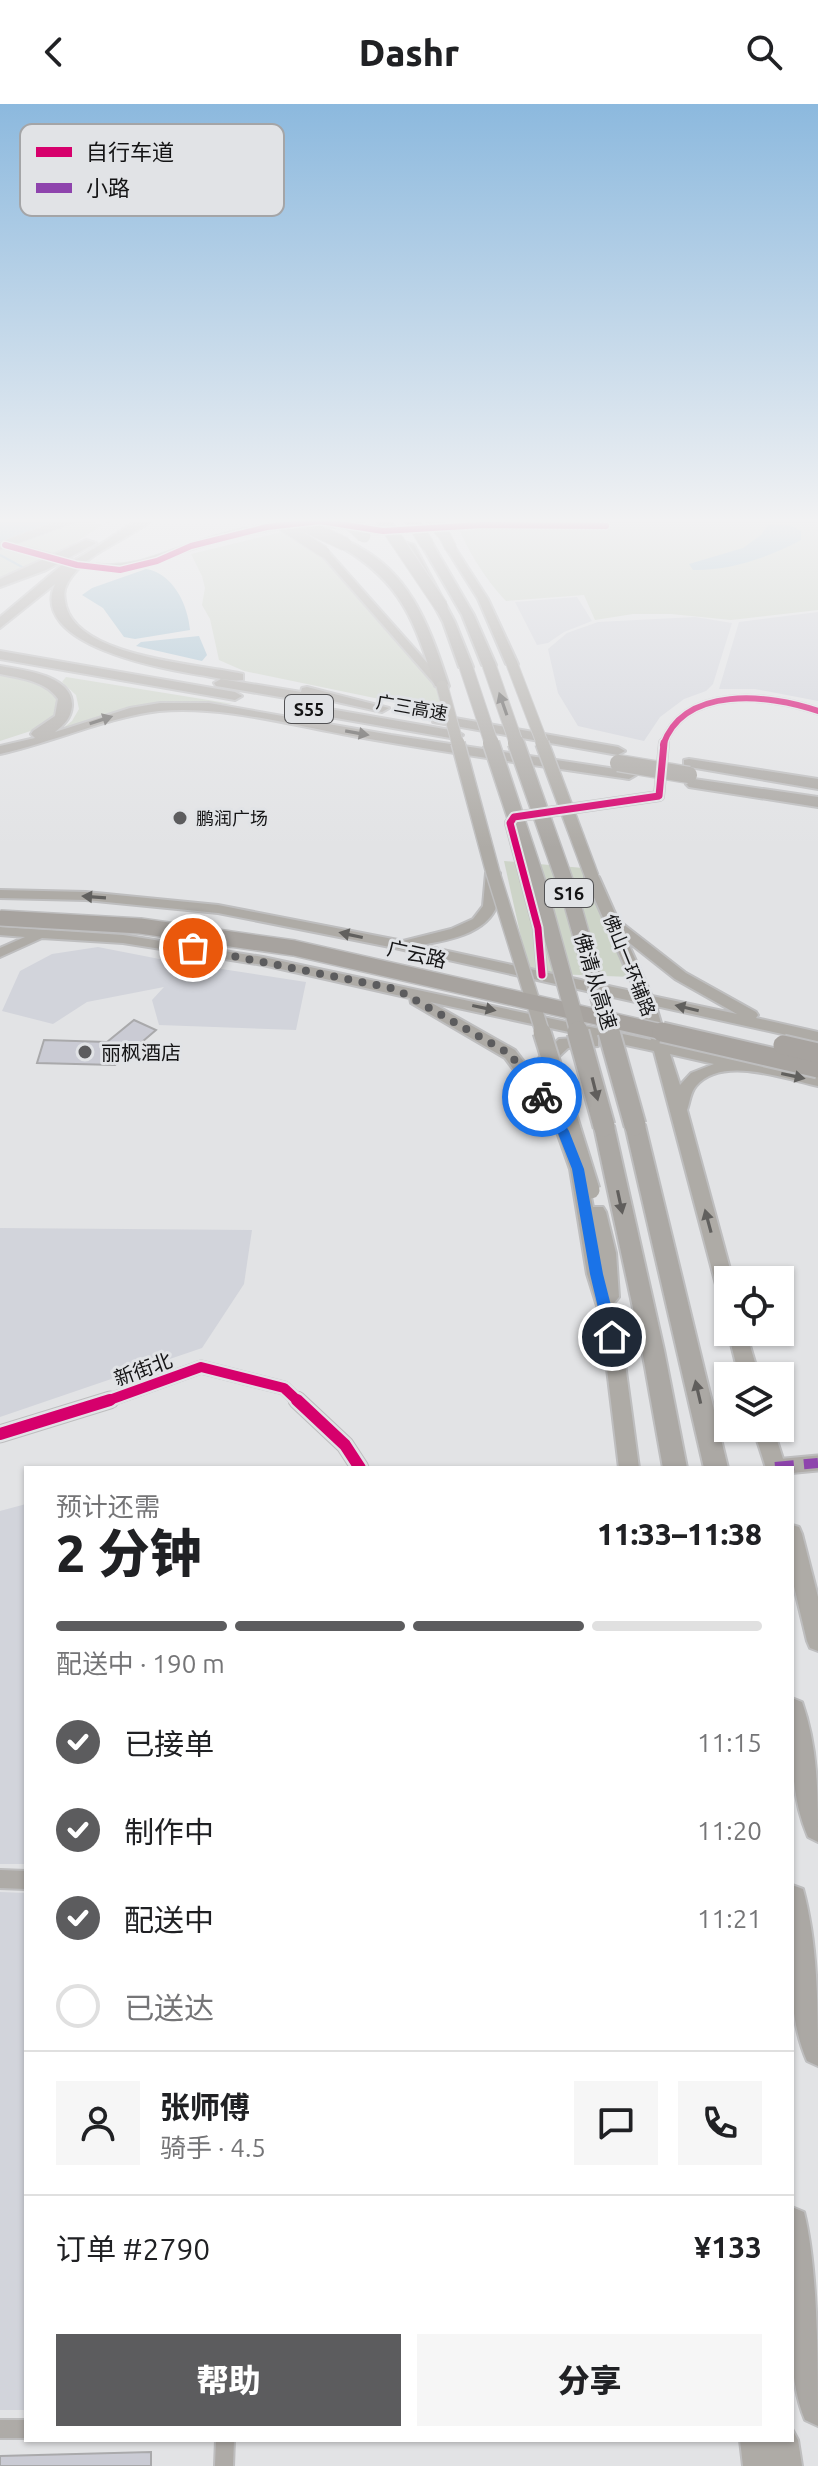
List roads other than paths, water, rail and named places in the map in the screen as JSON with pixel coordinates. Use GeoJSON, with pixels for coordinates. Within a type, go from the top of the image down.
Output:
{"type":"FeatureCollection","features":[{"type":"Feature","properties":{"kind":"highway"},"geometry":{"type":"LineString","coordinates":[[74,627],[93,641],[141,659],[419,716]]}},
{"type":"Feature","properties":{"kind":"highway"},"geometry":{"type":"LineString","coordinates":[[422,627],[442,686]]}},
{"type":"Feature","properties":{"kind":"highway","name":"佛清从高速"},"geometry":{"type":"LineString","coordinates":[[450,627],[528,849],[604,1126],[653,1350],[675,1466]]}},
{"type":"Feature","properties":{"kind":"highway","name":"佛清从高速"},"geometry":{"type":"LineString","coordinates":[[472,627],[489,665],[571,899],[635,1125],[716,1466]]}},
{"type":"Feature","properties":{"kind":"highway","name":"广三高速"},"geometry":{"type":"LineString","coordinates":[[0,644],[419,716],[691,774],[818,784]]}},
{"type":"Feature","properties":{"kind":"highway","name":"广三高速"},"geometry":{"type":"LineString","coordinates":[[0,655],[618,757]]}},
{"type":"Feature","properties":{"kind":"highway"},"geometry":{"type":"LineString","coordinates":[[0,670],[51,685],[60,691],[66,705],[60,719],[44,732],[0,748]]}},
{"type":"Feature","properties":{"kind":"highway"},"geometry":{"type":"LineString","coordinates":[[0,748],[22,747],[130,712],[200,706],[476,753],[629,775],[691,774],[818,800]]}},
{"type":"Feature","properties":{"kind":"highway"},"geometry":{"type":"LineString","coordinates":[[794,1721],[818,1827]]}},
{"type":"Feature","properties":{"kind":"highway"},"geometry":{"type":"LineString","coordinates":[[794,1912],[818,2050]]}},
{"type":"Feature","properties":{"kind":"highway"},"geometry":{"type":"LineString","coordinates":[[794,2238],[818,2407]]}},
{"type":"Feature","properties":{"kind":"main road"},"geometry":{"type":"LineString","coordinates":[[390,627],[442,686],[493,873],[591,1190],[607,1253],[610,1319],[629,1466]]}},
{"type":"Feature","properties":{"kind":"main road","name":"佛山一环辅路"},"geometry":{"type":"LineString","coordinates":[[496,627],[592,877],[646,999],[682,1118],[720,1266]]}},
{"type":"Feature","properties":{"kind":"main road"},"geometry":{"type":"LineString","coordinates":[[395,944],[425,941],[478,922],[490,909],[493,873]]}},
{"type":"Feature","properties":{"kind":"main road","name":"广云路"},"geometry":{"type":"LineString","coordinates":[[0,898],[86,896],[218,909],[542,975],[818,1037]]}},
{"type":"Feature","properties":{"kind":"main road"},"geometry":{"type":"LineString","coordinates":[[0,898],[0,920]]}},
{"type":"Feature","properties":{"kind":"main road","name":"广云路"},"geometry":{"type":"LineString","coordinates":[[0,898],[245,930],[818,1053]]}},
{"type":"Feature","properties":{"kind":"main road"},"geometry":{"type":"LineString","coordinates":[[611,917],[652,956],[697,988],[783,1030]]}},
{"type":"Feature","properties":{"kind":"main road","name":"广云路"},"geometry":{"type":"LineString","coordinates":[[0,920],[140,926],[294,948],[818,1068]]}},
{"type":"Feature","properties":{"kind":"main road","name":"广云路"},"geometry":{"type":"LineString","coordinates":[[0,931],[193,948],[396,989],[663,1054],[742,1063],[818,1081]]}},
{"type":"Feature","properties":{"kind":"main road"},"geometry":{"type":"LineString","coordinates":[[0,953],[17,943],[49,934]]}},
{"type":"Feature","properties":{"kind":"main road"},"geometry":{"type":"LineString","coordinates":[[421,995],[439,992],[452,980],[455,965],[450,956]]}},
{"type":"Feature","properties":{"kind":"main road"},"geometry":{"type":"LineString","coordinates":[[396,989],[510,1054],[552,1110],[578,1169],[596,1274],[610,1319]]}},
{"type":"Feature","properties":{"kind":"main road"},"geometry":{"type":"LineString","coordinates":[[563,1131],[544,1062],[564,1043],[598,1041],[663,1054]]}},
{"type":"Feature","properties":{"kind":"main road"},"geometry":{"type":"LineString","coordinates":[[682,1118],[681,1094],[691,1080],[709,1069],[742,1063]]}},
{"type":"Feature","properties":{"kind":"main road"},"geometry":{"type":"LineString","coordinates":[[768,1442],[776,1466]]}},
{"type":"Feature","properties":{"kind":"main road"},"geometry":{"type":"LineString","coordinates":[[794,1542],[818,1641]]}},
{"type":"Feature","properties":{"kind":"main road"},"geometry":{"type":"LineString","coordinates":[[756,2442],[759,2466]]}},
{"type":"Feature","properties":{"kind":"main road"},"geometry":{"type":"LineString","coordinates":[[782,2442],[786,2466]]}},
{"type":"Feature","properties":{"kind":"street"},"geometry":{"type":"LineString","coordinates":[[542,975],[538,928],[510,823],[514,817],[659,796],[658,766],[669,731],[678,719],[708,705],[759,699],[788,702],[818,711]]}},
{"type":"Feature","properties":{"kind":"street","name":"新街北"},"geometry":{"type":"LineString","coordinates":[[0,1434],[72,1414],[201,1367],[284,1388],[345,1445],[359,1466]]}},
{"type":"Feature","properties":{"kind":"street"},"geometry":{"type":"LineString","coordinates":[[786,1466],[818,1463]]}},
{"type":"Feature","properties":{"kind":"street"},"geometry":{"type":"LineString","coordinates":[[0,1879],[24,1880]]}},
{"type":"Feature","properties":{"kind":"street"},"geometry":{"type":"LineString","coordinates":[[0,2429],[24,2429]]}},
{"type":"Feature","properties":{"kind":"street"},"geometry":{"type":"LineString","coordinates":[[224,2466],[225,2442]]}},
{"type":"Feature","properties":{"kind":"water"},"geometry":{"type":"Polygon","coordinates":[[[117,627],[189,627],[190,630],[135,639],[124,637],[117,627]]]}},
{"type":"Feature","properties":{"kind":"water"},"geometry":{"type":"Polygon","coordinates":[[[199,636],[207,655],[202,661],[136,646],[141,642],[199,636]]]}},
{"type":"Feature","properties":{"kind":"place","name":"鹏润广场"},"geometry":{"type":"Point","coordinates":[180,818]}},
{"type":"Feature","properties":{"kind":"place","name":"丽枫酒店"},"geometry":{"type":"Point","coordinates":[85,1052]}}]}
